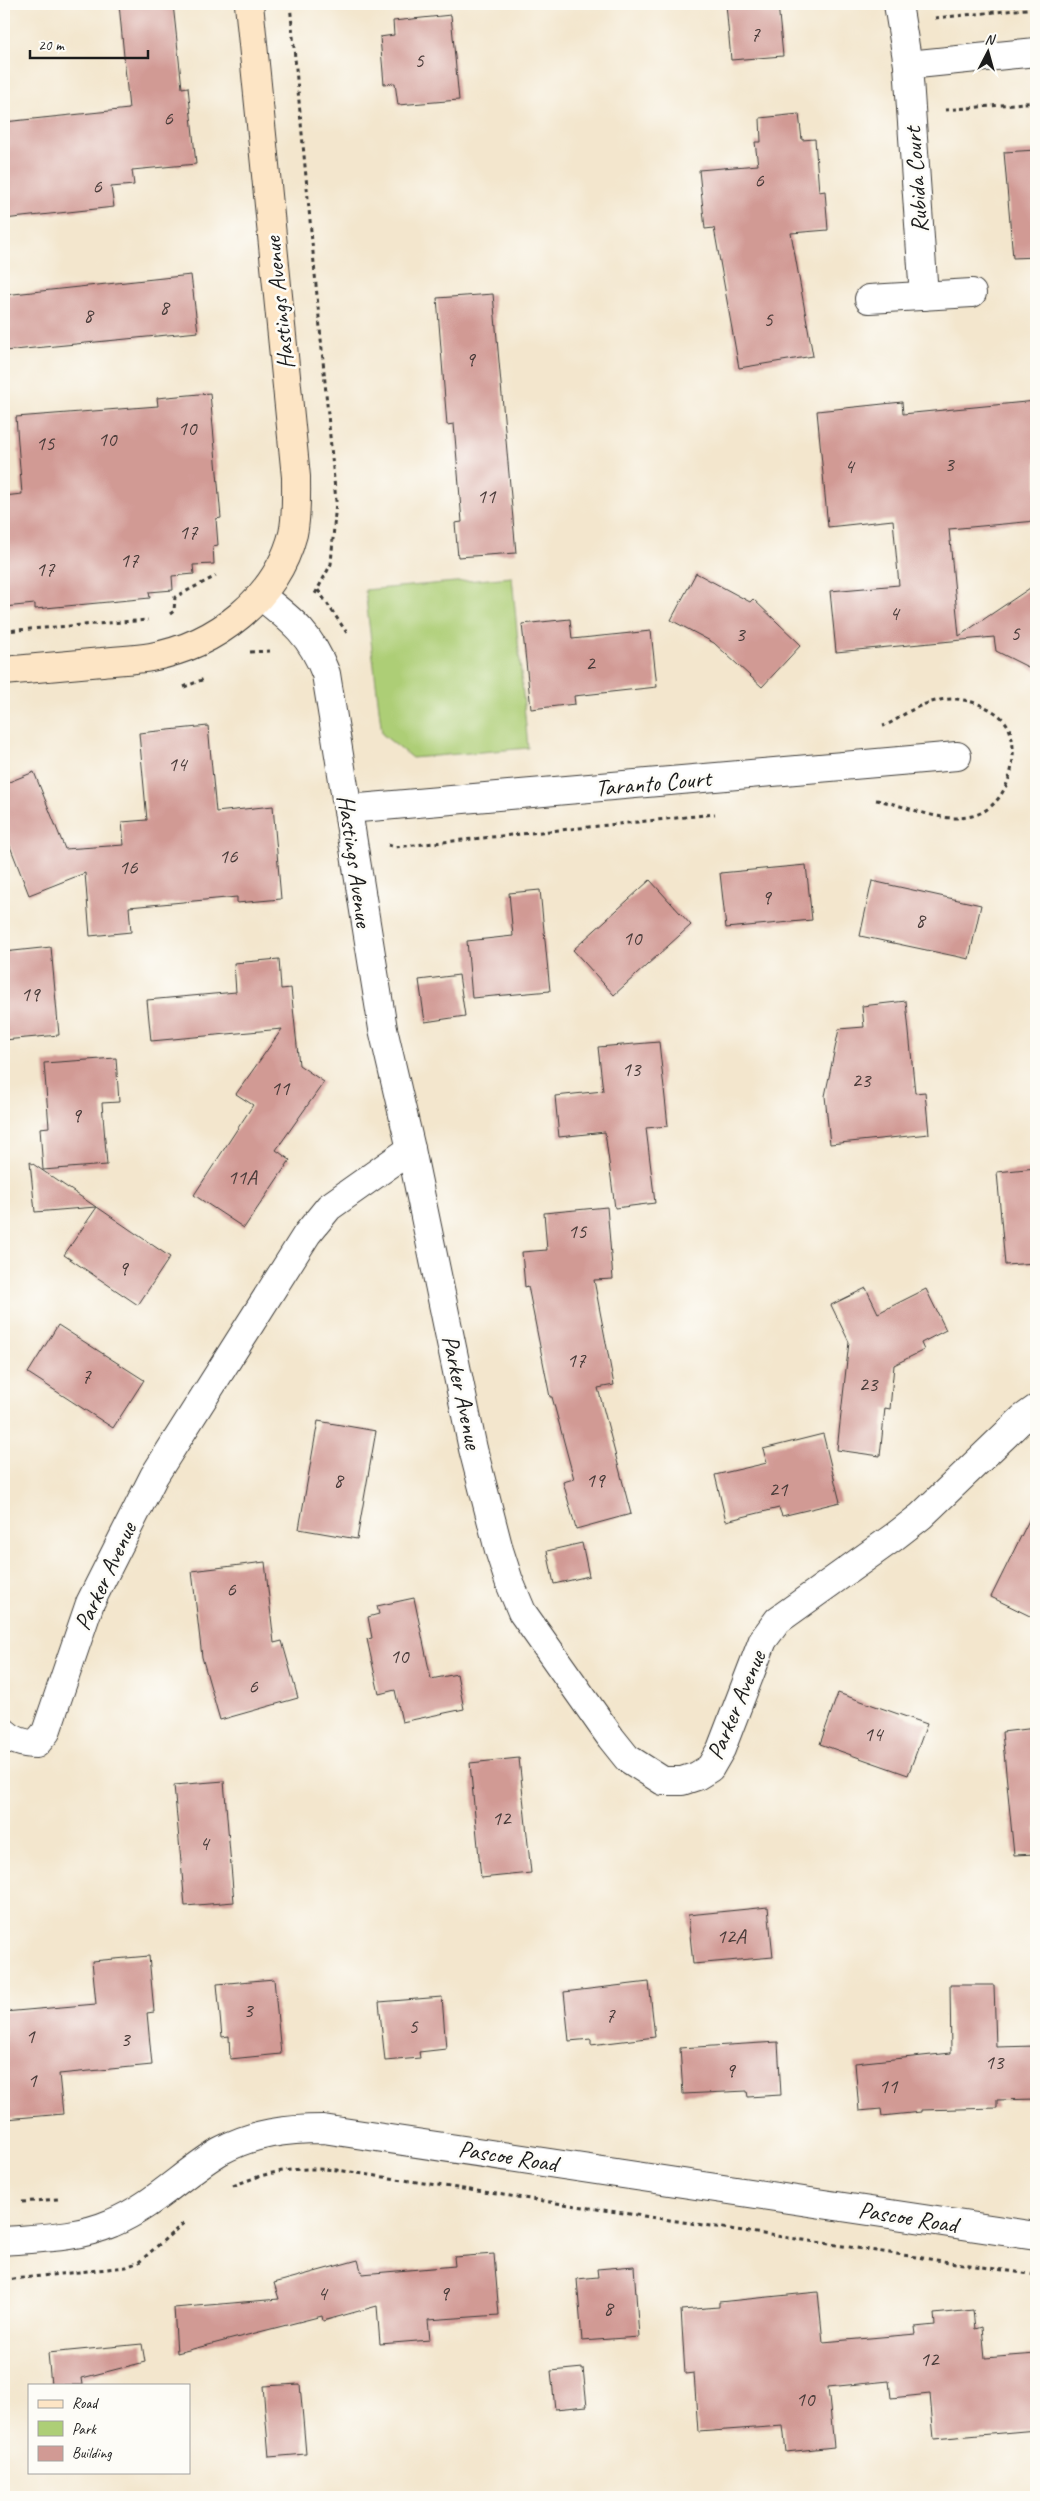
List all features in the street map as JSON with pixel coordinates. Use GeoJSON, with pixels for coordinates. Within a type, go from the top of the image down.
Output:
{"type":"FeatureCollection","features":[{"type":"Feature","properties":{"kind":"main road","name":"Hastings Avenue"},"geometry":{"type":"LineString","coordinates":[[4,671],[151,658],[178,650],[216,632],[262,596],[277,574],[293,533],[296,477],[249,4]]}},
{"type":"Feature","properties":{"kind":"street","name":"Rubida Court"},"geometry":{"type":"LineString","coordinates":[[900,12],[908,64],[924,296]]}},
{"type":"Feature","properties":{"kind":"street"},"geometry":{"type":"LineString","coordinates":[[908,64],[1036,52]]}},
{"type":"Feature","properties":{"kind":"street"},"geometry":{"type":"LineString","coordinates":[[870,299],[972,293]]}},
{"type":"Feature","properties":{"kind":"street","name":"Hastings Avenue"},"geometry":{"type":"LineString","coordinates":[[262,596],[299,626],[312,643],[326,674],[378,1003],[411,1149]]}},
{"type":"Feature","properties":{"kind":"street","name":"Taranto Court"},"geometry":{"type":"LineString","coordinates":[[348,809],[957,756]]}},
{"type":"Feature","properties":{"kind":"street","name":"Parker Avenue"},"geometry":{"type":"LineString","coordinates":[[4,1732],[15,1740],[36,1744],[46,1732],[90,1603],[132,1516],[154,1476],[307,1234],[329,1207],[411,1149],[478,1467],[508,1581],[522,1612],[610,1738],[627,1758],[663,1781],[682,1781],[710,1768],[721,1750],[763,1640],[778,1620],[894,1537],[920,1516],[1022,1419],[1036,1409]]}},
{"type":"Feature","properties":{"kind":"street","name":"Pascoe Road"},"geometry":{"type":"LineString","coordinates":[[4,2242],[89,2232],[136,2212],[220,2152],[243,2140],[267,2133],[324,2129],[1036,2236]]}},
{"type":"Feature","properties":{"kind":"path"},"geometry":{"type":"LineString","coordinates":[[290,4],[336,501],[331,564],[318,590]]}},
{"type":"Feature","properties":{"kind":"path"},"geometry":{"type":"LineString","coordinates":[[900,12],[1036,8]]}},
{"type":"Feature","properties":{"kind":"path"},"geometry":{"type":"LineString","coordinates":[[912,115],[1036,102]]}},
{"type":"Feature","properties":{"kind":"path"},"geometry":{"type":"LineString","coordinates":[[169,615],[174,611],[174,601],[178,595],[216,576]]}},
{"type":"Feature","properties":{"kind":"path"},"geometry":{"type":"LineString","coordinates":[[4,631],[155,619]]}},
{"type":"Feature","properties":{"kind":"path"},"geometry":{"type":"LineString","coordinates":[[226,2189],[266,2173],[284,2169],[337,2170],[1036,2275]]}},
{"type":"Feature","properties":{"kind":"path"},"geometry":{"type":"LineString","coordinates":[[4,2280],[126,2267],[139,2262],[187,2220]]}},
{"type":"Feature","properties":{"kind":"green space"},"geometry":{"type":"Polygon","coordinates":[[[512,577],[528,748],[412,758],[382,734],[365,590],[512,577]]]}},
{"type":"Feature","properties":{"kind":"building"},"geometry":{"type":"Polygon","coordinates":[[[119,4],[173,4],[182,88],[188,87],[196,164],[132,170],[134,185],[111,187],[114,207],[4,219],[4,122],[129,109],[119,4]]]}},
{"type":"Feature","properties":{"kind":"building"},"geometry":{"type":"Polygon","coordinates":[[[726,4],[778,4],[783,56],[731,60],[726,4]]]}},
{"type":"Feature","properties":{"kind":"building"},"geometry":{"type":"Polygon","coordinates":[[[451,15],[459,100],[398,105],[395,83],[384,84],[380,37],[394,35],[393,21],[451,15]]]}},
{"type":"Feature","properties":{"kind":"building"},"geometry":{"type":"Polygon","coordinates":[[[799,114],[802,140],[815,139],[819,192],[825,191],[828,230],[791,233],[813,356],[739,368],[714,228],[705,229],[699,170],[758,165],[755,142],[761,142],[760,118],[799,114]]]}},
{"type":"Feature","properties":{"kind":"building"},"geometry":{"type":"Polygon","coordinates":[[[1036,150],[1036,257],[1013,258],[1004,152],[1036,150]]]}},
{"type":"Feature","properties":{"kind":"building"},"geometry":{"type":"Polygon","coordinates":[[[191,275],[198,332],[4,351],[4,295],[191,275]]]}},
{"type":"Feature","properties":{"kind":"building"},"geometry":{"type":"Polygon","coordinates":[[[493,294],[516,553],[458,557],[455,523],[462,522],[454,424],[447,425],[437,298],[493,294]]]}},
{"type":"Feature","properties":{"kind":"building"},"geometry":{"type":"Polygon","coordinates":[[[210,393],[221,518],[216,519],[218,545],[213,546],[214,564],[193,565],[194,574],[172,576],[173,590],[149,592],[150,598],[35,609],[35,604],[4,607],[4,496],[22,494],[16,417],[158,406],[157,398],[210,393]]]}},
{"type":"Feature","properties":{"kind":"building"},"geometry":{"type":"Polygon","coordinates":[[[1036,401],[1036,521],[949,529],[959,636],[1036,584],[1036,671],[996,651],[994,637],[836,652],[830,591],[899,585],[893,520],[828,527],[817,411],[902,402],[903,414],[1036,401]]]}},
{"type":"Feature","properties":{"kind":"building"},"geometry":{"type":"Polygon","coordinates":[[[696,573],[750,602],[753,599],[801,645],[762,687],[714,643],[671,620],[696,573]]]}},
{"type":"Feature","properties":{"kind":"building"},"geometry":{"type":"Polygon","coordinates":[[[570,619],[572,639],[651,631],[657,687],[574,696],[575,704],[531,709],[522,624],[570,619]]]}},
{"type":"Feature","properties":{"kind":"building"},"geometry":{"type":"Polygon","coordinates":[[[208,726],[216,812],[273,806],[281,899],[237,903],[237,897],[129,907],[131,932],[90,936],[85,873],[29,895],[4,831],[4,784],[34,772],[65,849],[124,845],[122,822],[147,820],[139,733],[208,726]]]}},
{"type":"Feature","properties":{"kind":"building"},"geometry":{"type":"Polygon","coordinates":[[[806,865],[812,920],[726,928],[720,873],[806,865]]]}},
{"type":"Feature","properties":{"kind":"building"},"geometry":{"type":"Polygon","coordinates":[[[650,880],[691,925],[614,995],[573,950],[650,880]]]}},
{"type":"Feature","properties":{"kind":"building"},"geometry":{"type":"Polygon","coordinates":[[[872,881],[981,905],[969,959],[860,936],[872,881]]]}},
{"type":"Feature","properties":{"kind":"building"},"geometry":{"type":"Polygon","coordinates":[[[540,890],[550,991],[472,998],[467,941],[513,936],[509,893],[540,890]]]}},
{"type":"Feature","properties":{"kind":"building"},"geometry":{"type":"Polygon","coordinates":[[[51,947],[59,1035],[4,1040],[4,952],[51,947]]]}},
{"type":"Feature","properties":{"kind":"building"},"geometry":{"type":"Polygon","coordinates":[[[279,959],[281,989],[291,988],[299,1065],[324,1082],[276,1150],[290,1160],[244,1228],[194,1195],[253,1105],[236,1094],[282,1029],[151,1041],[147,1000],[236,992],[234,963],[279,959]]]}},
{"type":"Feature","properties":{"kind":"building"},"geometry":{"type":"Polygon","coordinates":[[[459,975],[465,1016],[425,1022],[419,980],[459,975]]]}},
{"type":"Feature","properties":{"kind":"building"},"geometry":{"type":"Polygon","coordinates":[[[906,1001],[915,1093],[925,1092],[929,1134],[830,1144],[825,1096],[839,1029],[864,1027],[862,1006],[906,1001]]]}},
{"type":"Feature","properties":{"kind":"building"},"geometry":{"type":"Polygon","coordinates":[[[659,1042],[668,1126],[646,1128],[655,1203],[615,1208],[605,1132],[559,1137],[555,1096],[603,1091],[598,1047],[659,1042]]]}},
{"type":"Feature","properties":{"kind":"building"},"geometry":{"type":"Polygon","coordinates":[[[116,1058],[119,1102],[102,1103],[107,1165],[43,1170],[40,1128],[49,1127],[44,1063],[116,1058]]]}},
{"type":"Feature","properties":{"kind":"building"},"geometry":{"type":"Polygon","coordinates":[[[30,1162],[96,1207],[35,1212],[30,1162]]]}},
{"type":"Feature","properties":{"kind":"building"},"geometry":{"type":"Polygon","coordinates":[[[1036,1168],[1036,1263],[1005,1265],[997,1172],[1036,1168]]]}},
{"type":"Feature","properties":{"kind":"building"},"geometry":{"type":"Polygon","coordinates":[[[97,1207],[170,1257],[138,1305],[64,1255],[97,1207]]]}},
{"type":"Feature","properties":{"kind":"building"},"geometry":{"type":"Polygon","coordinates":[[[607,1207],[613,1279],[594,1280],[614,1385],[598,1388],[631,1514],[576,1529],[563,1482],[574,1479],[552,1397],[550,1397],[528,1286],[525,1287],[522,1252],[547,1250],[544,1213],[607,1207]]]}},
{"type":"Feature","properties":{"kind":"building"},"geometry":{"type":"Polygon","coordinates":[[[866,1288],[878,1313],[926,1289],[946,1330],[921,1343],[924,1350],[894,1365],[890,1409],[885,1408],[880,1456],[837,1450],[849,1342],[831,1305],[866,1288]]]}},
{"type":"Feature","properties":{"kind":"building"},"geometry":{"type":"Polygon","coordinates":[[[58,1325],[144,1380],[113,1428],[28,1373],[58,1325]]]}},
{"type":"Feature","properties":{"kind":"building"},"geometry":{"type":"Polygon","coordinates":[[[318,1421],[376,1431],[357,1539],[299,1529],[318,1421]]]}},
{"type":"Feature","properties":{"kind":"building"},"geometry":{"type":"Polygon","coordinates":[[[823,1434],[840,1502],[782,1516],[779,1508],[726,1521],[715,1475],[767,1463],[763,1449],[823,1434]]]}},
{"type":"Feature","properties":{"kind":"building"},"geometry":{"type":"Polygon","coordinates":[[[1036,1506],[1036,1619],[991,1597],[1036,1506]]]}},
{"type":"Feature","properties":{"kind":"building"},"geometry":{"type":"Polygon","coordinates":[[[582,1543],[589,1576],[554,1584],[547,1551],[582,1543]]]}},
{"type":"Feature","properties":{"kind":"building"},"geometry":{"type":"Polygon","coordinates":[[[265,1562],[274,1643],[282,1641],[298,1698],[220,1720],[202,1657],[192,1571],[265,1562]]]}},
{"type":"Feature","properties":{"kind":"building"},"geometry":{"type":"Polygon","coordinates":[[[414,1598],[431,1679],[457,1674],[464,1709],[402,1722],[395,1690],[379,1694],[367,1639],[372,1638],[368,1617],[379,1614],[377,1606],[414,1598]]]}},
{"type":"Feature","properties":{"kind":"building"},"geometry":{"type":"Polygon","coordinates":[[[838,1693],[927,1724],[908,1775],[820,1744],[838,1693]]]}},
{"type":"Feature","properties":{"kind":"building"},"geometry":{"type":"Polygon","coordinates":[[[1036,1728],[1036,1854],[1014,1855],[1002,1732],[1036,1728]]]}},
{"type":"Feature","properties":{"kind":"building"},"geometry":{"type":"Polygon","coordinates":[[[519,1758],[531,1873],[481,1878],[470,1763],[519,1758]]]}},
{"type":"Feature","properties":{"kind":"building"},"geometry":{"type":"Polygon","coordinates":[[[224,1781],[234,1902],[185,1906],[174,1785],[224,1781]]]}},
{"type":"Feature","properties":{"kind":"building"},"geometry":{"type":"Polygon","coordinates":[[[768,1907],[773,1957],[693,1964],[688,1915],[768,1907]]]}},
{"type":"Feature","properties":{"kind":"building"},"geometry":{"type":"Polygon","coordinates":[[[149,1956],[154,2012],[147,2013],[152,2065],[59,2074],[63,2114],[6,2119],[4,2012],[96,2004],[92,1961],[149,1956]]]}},
{"type":"Feature","properties":{"kind":"building"},"geometry":{"type":"Polygon","coordinates":[[[274,1979],[281,2054],[230,2059],[229,2036],[222,2037],[217,1984],[274,1979]]]}},
{"type":"Feature","properties":{"kind":"building"},"geometry":{"type":"Polygon","coordinates":[[[649,1982],[655,2037],[591,2045],[591,2039],[569,2041],[564,1992],[649,1982]]]}},
{"type":"Feature","properties":{"kind":"building"},"geometry":{"type":"Polygon","coordinates":[[[950,1985],[994,1985],[996,2047],[1036,2046],[1036,2099],[997,2100],[997,2108],[921,2110],[921,2112],[882,2116],[881,2109],[859,2111],[855,2063],[951,2053],[950,1985]]]}},
{"type":"Feature","properties":{"kind":"building"},"geometry":{"type":"Polygon","coordinates":[[[442,1997],[446,2049],[419,2052],[420,2058],[385,2061],[379,2002],[442,1997]]]}},
{"type":"Feature","properties":{"kind":"building"},"geometry":{"type":"Polygon","coordinates":[[[778,2042],[781,2095],[748,2097],[747,2091],[683,2094],[680,2048],[778,2042]]]}},
{"type":"Feature","properties":{"kind":"building"},"geometry":{"type":"Polygon","coordinates":[[[494,2254],[499,2315],[428,2320],[430,2340],[380,2344],[377,2306],[323,2321],[322,2316],[177,2353],[174,2308],[279,2299],[274,2283],[358,2260],[362,2274],[455,2266],[454,2257],[494,2254]]]}},
{"type":"Feature","properties":{"kind":"building"},"geometry":{"type":"Polygon","coordinates":[[[634,2266],[639,2337],[582,2341],[577,2279],[598,2277],[597,2269],[634,2266]]]}},
{"type":"Feature","properties":{"kind":"building"},"geometry":{"type":"Polygon","coordinates":[[[818,2292],[823,2342],[916,2334],[915,2327],[935,2325],[934,2314],[973,2310],[975,2329],[982,2327],[985,2358],[1036,2354],[1036,2430],[934,2439],[930,2394],[891,2398],[889,2381],[828,2387],[834,2447],[786,2452],[783,2426],[698,2432],[694,2373],[685,2374],[681,2310],[719,2307],[719,2302],[818,2292]]]}},
{"type":"Feature","properties":{"kind":"building"},"geometry":{"type":"Polygon","coordinates":[[[142,2344],[145,2362],[82,2378],[83,2384],[51,2384],[48,2353],[142,2344]]]}},
{"type":"Feature","properties":{"kind":"building"},"geometry":{"type":"Polygon","coordinates":[[[583,2368],[587,2406],[555,2409],[551,2371],[583,2368]]]}},
{"type":"Feature","properties":{"kind":"building"},"geometry":{"type":"Polygon","coordinates":[[[300,2384],[306,2454],[269,2457],[263,2386],[300,2384]]]}}]}
